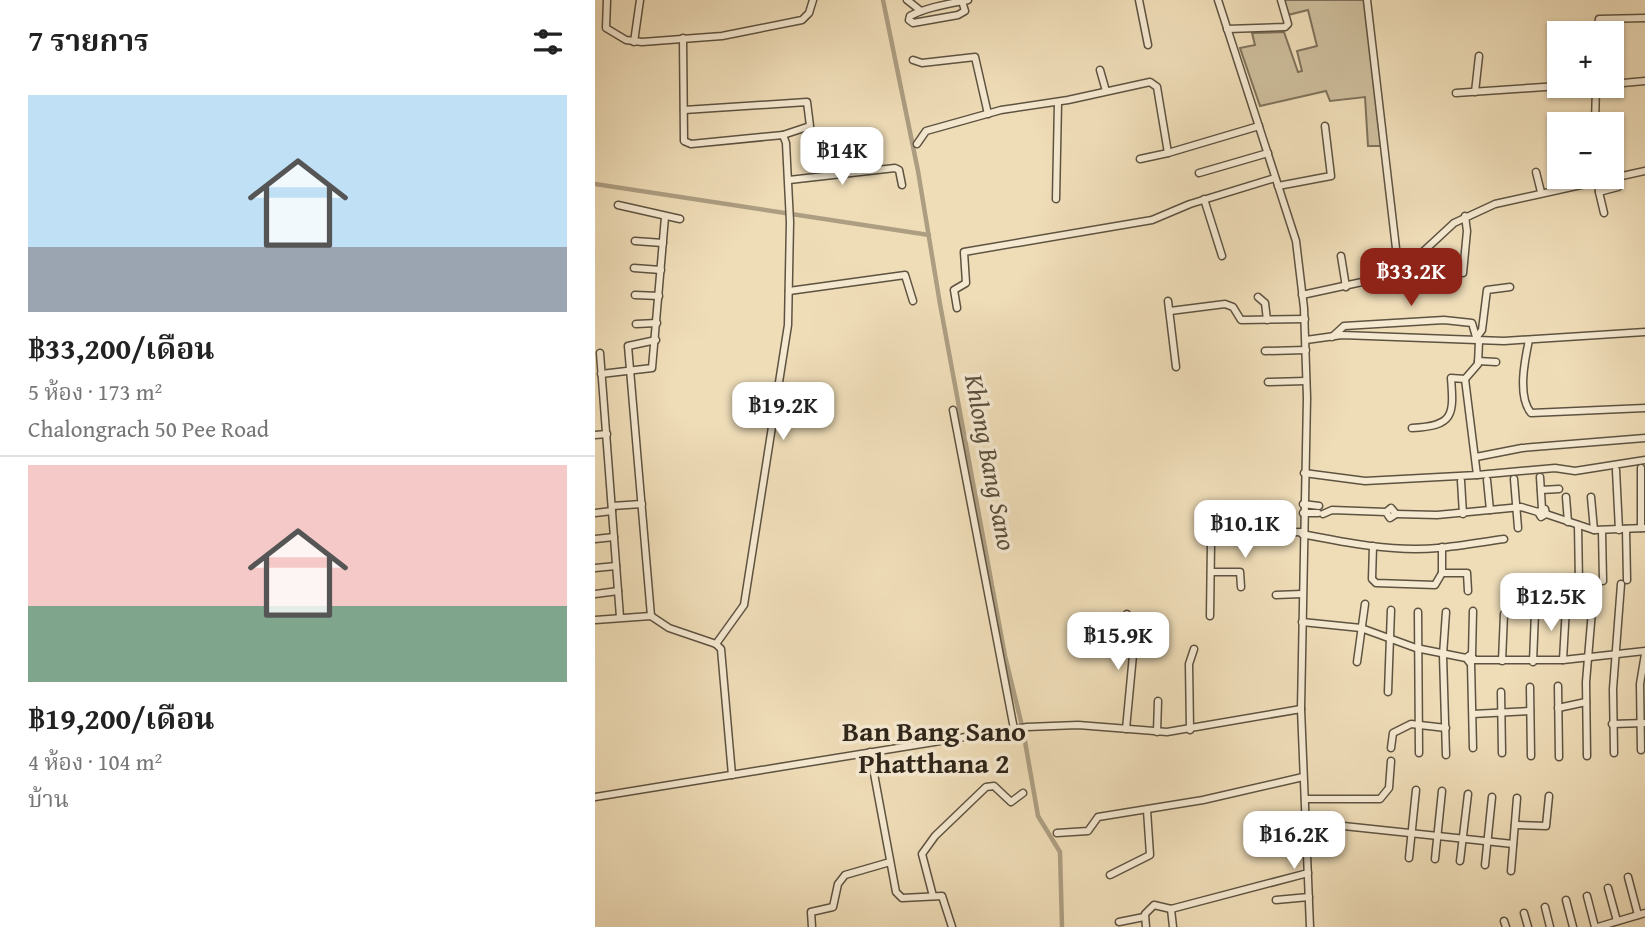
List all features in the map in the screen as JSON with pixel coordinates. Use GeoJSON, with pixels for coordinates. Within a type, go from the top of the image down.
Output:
{"type":"FeatureCollection","features":[{"type":"Feature","properties":{"kind":"street"},"geometry":{"type":"LineString","coordinates":[[607,0],[607,30],[634,42],[722,36],[801,20],[809,13],[813,0]]}},
{"type":"Feature","properties":{"kind":"street"},"geometry":{"type":"LineString","coordinates":[[634,42],[640,0]]}},
{"type":"Feature","properties":{"kind":"street"},"geometry":{"type":"LineString","coordinates":[[907,0],[921,11]]}},
{"type":"Feature","properties":{"kind":"street"},"geometry":{"type":"LineString","coordinates":[[1139,0],[1148,45]]}},
{"type":"Feature","properties":{"kind":"street"},"geometry":{"type":"LineString","coordinates":[[1218,0],[1296,241],[1305,319],[1301,709],[1310,927]]}},
{"type":"Feature","properties":{"kind":"street"},"geometry":{"type":"LineString","coordinates":[[1227,29],[1285,27],[1288,24],[1281,0]]}},
{"type":"Feature","properties":{"kind":"street"},"geometry":{"type":"LineString","coordinates":[[1367,0],[1399,274]]}},
{"type":"Feature","properties":{"kind":"street"},"geometry":{"type":"LineString","coordinates":[[965,1],[965,11],[958,15],[913,23],[909,20],[912,14],[921,11],[965,1]]}},
{"type":"Feature","properties":{"kind":"street"},"geometry":{"type":"LineString","coordinates":[[1599,21],[1645,18]]}},
{"type":"Feature","properties":{"kind":"street"},"geometry":{"type":"LineString","coordinates":[[683,38],[684,139],[688,143],[783,135],[810,126],[807,102],[684,110]]}},
{"type":"Feature","properties":{"kind":"street"},"geometry":{"type":"LineString","coordinates":[[1475,92],[1479,56]]}},
{"type":"Feature","properties":{"kind":"street"},"geometry":{"type":"LineString","coordinates":[[913,60],[922,63],[975,57],[988,114]]}},
{"type":"Feature","properties":{"kind":"street"},"geometry":{"type":"LineString","coordinates":[[1100,70],[1106,91]]}},
{"type":"Feature","properties":{"kind":"street"},"geometry":{"type":"LineString","coordinates":[[1624,83],[1645,81]]}},
{"type":"Feature","properties":{"kind":"street"},"geometry":{"type":"LineString","coordinates":[[917,144],[926,131],[988,114],[1142,83],[1156,85],[1168,153]]}},
{"type":"Feature","properties":{"kind":"street"},"geometry":{"type":"LineString","coordinates":[[1456,93],[1547,87]]}},
{"type":"Feature","properties":{"kind":"street"},"geometry":{"type":"LineString","coordinates":[[1056,199],[1058,102]]}},
{"type":"Feature","properties":{"kind":"street"},"geometry":{"type":"LineString","coordinates":[[957,308],[954,290],[966,283],[964,252],[1152,220],[1204,199],[1277,182],[1331,176],[1325,126]]}},
{"type":"Feature","properties":{"kind":"street"},"geometry":{"type":"LineString","coordinates":[[1140,159],[1259,127]]}},
{"type":"Feature","properties":{"kind":"street"},"geometry":{"type":"LineString","coordinates":[[716,644],[744,605],[786,338],[790,207],[783,135]]}},
{"type":"Feature","properties":{"kind":"street"},"geometry":{"type":"LineString","coordinates":[[1199,173],[1268,153]]}},
{"type":"Feature","properties":{"kind":"street"},"geometry":{"type":"LineString","coordinates":[[789,180],[895,168],[899,170],[902,185]]}},
{"type":"Feature","properties":{"kind":"street"},"geometry":{"type":"LineString","coordinates":[[1624,174],[1645,171]]}},
{"type":"Feature","properties":{"kind":"street"},"geometry":{"type":"LineString","coordinates":[[1536,172],[1541,192]]}},
{"type":"Feature","properties":{"kind":"street"},"geometry":{"type":"LineString","coordinates":[[1302,295],[1399,274],[1465,216],[1495,204],[1553,189]]}},
{"type":"Feature","properties":{"kind":"street"},"geometry":{"type":"LineString","coordinates":[[1598,189],[1604,213]]}},
{"type":"Feature","properties":{"kind":"street"},"geometry":{"type":"LineString","coordinates":[[1599,192],[1610,189]]}},
{"type":"Feature","properties":{"kind":"street"},"geometry":{"type":"LineString","coordinates":[[1204,199],[1222,256]]}},
{"type":"Feature","properties":{"kind":"street"},"geometry":{"type":"LineString","coordinates":[[618,205],[680,219]]}},
{"type":"Feature","properties":{"kind":"street"},"geometry":{"type":"LineString","coordinates":[[1463,273],[1467,240],[1465,216]]}},
{"type":"Feature","properties":{"kind":"street"},"geometry":{"type":"LineString","coordinates":[[601,374],[652,368],[665,217]]}},
{"type":"Feature","properties":{"kind":"street"},"geometry":{"type":"LineString","coordinates":[[635,241],[663,243]]}},
{"type":"Feature","properties":{"kind":"street"},"geometry":{"type":"LineString","coordinates":[[1341,256],[1346,287]]}},
{"type":"Feature","properties":{"kind":"street"},"geometry":{"type":"LineString","coordinates":[[634,268],[661,270]]}},
{"type":"Feature","properties":{"kind":"street"},"geometry":{"type":"LineString","coordinates":[[789,291],[905,275],[913,301]]}},
{"type":"Feature","properties":{"kind":"street"},"geometry":{"type":"LineString","coordinates":[[1477,340],[1482,330],[1487,290],[1510,287]]}},
{"type":"Feature","properties":{"kind":"street"},"geometry":{"type":"LineString","coordinates":[[635,295],[659,296]]}},
{"type":"Feature","properties":{"kind":"street"},"geometry":{"type":"LineString","coordinates":[[1258,297],[1265,303],[1267,320]]}},
{"type":"Feature","properties":{"kind":"street"},"geometry":{"type":"LineString","coordinates":[[1168,301],[1176,367]]}},
{"type":"Feature","properties":{"kind":"street"},"geometry":{"type":"LineString","coordinates":[[1170,311],[1226,304],[1233,307],[1239,320],[1305,319]]}},
{"type":"Feature","properties":{"kind":"street"},"geometry":{"type":"LineString","coordinates":[[1332,337],[1344,326],[1444,320],[1472,323],[1477,340],[1478,361],[1472,374],[1465,379],[1451,378],[1453,411]]}},
{"type":"Feature","properties":{"kind":"street"},"geometry":{"type":"LineString","coordinates":[[636,324],[657,323]]}},
{"type":"Feature","properties":{"kind":"street"},"geometry":{"type":"LineString","coordinates":[[1306,341],[1332,337],[1529,340],[1645,332]]}},
{"type":"Feature","properties":{"kind":"street"},"geometry":{"type":"LineString","coordinates":[[651,616],[628,345],[656,340]]}},
{"type":"Feature","properties":{"kind":"street"},"geometry":{"type":"LineString","coordinates":[[1529,340],[1524,374],[1527,408],[1531,413],[1645,408]]}},
{"type":"Feature","properties":{"kind":"street"},"geometry":{"type":"LineString","coordinates":[[1265,351],[1305,351]]}},
{"type":"Feature","properties":{"kind":"street"},"geometry":{"type":"LineString","coordinates":[[600,353],[620,617]]}},
{"type":"Feature","properties":{"kind":"street"},"geometry":{"type":"LineString","coordinates":[[1478,361],[1496,362]]}},
{"type":"Feature","properties":{"kind":"street"},"geometry":{"type":"LineString","coordinates":[[1465,379],[1477,475]]}},
{"type":"Feature","properties":{"kind":"street"},"geometry":{"type":"LineString","coordinates":[[1268,382],[1306,381]]}},
{"type":"Feature","properties":{"kind":"street"},"geometry":{"type":"LineString","coordinates":[[953,410],[960,436],[979,557],[1015,729]]}},
{"type":"Feature","properties":{"kind":"street"},"geometry":{"type":"LineString","coordinates":[[1412,428],[1434,427],[1453,411],[1469,410]]}},
{"type":"Feature","properties":{"kind":"street"},"geometry":{"type":"LineString","coordinates":[[595,435],[607,434]]}},
{"type":"Feature","properties":{"kind":"street"},"geometry":{"type":"LineString","coordinates":[[1476,457],[1522,448],[1645,438]]}},
{"type":"Feature","properties":{"kind":"street"},"geometry":{"type":"LineString","coordinates":[[1304,473],[1365,481],[1555,468],[1575,471],[1645,460]]}},
{"type":"Feature","properties":{"kind":"street"},"geometry":{"type":"LineString","coordinates":[[1303,513],[1321,510],[1386,512],[1394,508],[1396,514],[1463,514],[1516,508],[1542,512],[1598,530],[1643,528],[1641,468]]}},
{"type":"Feature","properties":{"kind":"street"},"geometry":{"type":"LineString","coordinates":[[1614,753],[1612,724],[1624,582],[1616,470]]}},
{"type":"Feature","properties":{"kind":"street"},"geometry":{"type":"LineString","coordinates":[[1540,477],[1542,512]]}},
{"type":"Feature","properties":{"kind":"street"},"geometry":{"type":"LineString","coordinates":[[1514,479],[1518,528]]}},
{"type":"Feature","properties":{"kind":"street"},"geometry":{"type":"LineString","coordinates":[[1487,480],[1490,510]]}},
{"type":"Feature","properties":{"kind":"street"},"geometry":{"type":"LineString","coordinates":[[1461,481],[1463,514]]}},
{"type":"Feature","properties":{"kind":"street"},"geometry":{"type":"LineString","coordinates":[[1541,490],[1559,489]]}},
{"type":"Feature","properties":{"kind":"street"},"geometry":{"type":"LineString","coordinates":[[1566,497],[1568,522]]}},
{"type":"Feature","properties":{"kind":"street"},"geometry":{"type":"LineString","coordinates":[[1591,497],[1598,530],[1603,581]]}},
{"type":"Feature","properties":{"kind":"street"},"geometry":{"type":"LineString","coordinates":[[595,513],[642,504]]}},
{"type":"Feature","properties":{"kind":"street"},"geometry":{"type":"LineString","coordinates":[[1303,504],[1321,510]]}},
{"type":"Feature","properties":{"kind":"street"},"geometry":{"type":"LineString","coordinates":[[1578,525],[1580,584],[1594,587],[1586,702],[1587,756]]}},
{"type":"Feature","properties":{"kind":"street"},"geometry":{"type":"LineString","coordinates":[[1210,615],[1211,543],[1215,534],[1302,533],[1373,546],[1442,547],[1504,539]]}},
{"type":"Feature","properties":{"kind":"street"},"geometry":{"type":"LineString","coordinates":[[595,539],[614,537]]}},
{"type":"Feature","properties":{"kind":"street"},"geometry":{"type":"LineString","coordinates":[[1373,546],[1372,579],[1376,583],[1435,585],[1442,573],[1442,547]]}},
{"type":"Feature","properties":{"kind":"street"},"geometry":{"type":"LineString","coordinates":[[595,568],[616,566]]}},
{"type":"Feature","properties":{"kind":"street"},"geometry":{"type":"LineString","coordinates":[[1211,572],[1240,572],[1241,587]]}},
{"type":"Feature","properties":{"kind":"street"},"geometry":{"type":"LineString","coordinates":[[1442,573],[1467,573],[1468,591]]}},
{"type":"Feature","properties":{"kind":"street"},"geometry":{"type":"LineString","coordinates":[[595,594],[618,591]]}},
{"type":"Feature","properties":{"kind":"street"},"geometry":{"type":"LineString","coordinates":[[1276,595],[1302,594]]}},
{"type":"Feature","properties":{"kind":"street"},"geometry":{"type":"LineString","coordinates":[[1357,662],[1365,604]]}},
{"type":"Feature","properties":{"kind":"street"},"geometry":{"type":"LineString","coordinates":[[1563,660],[1566,607]]}},
{"type":"Feature","properties":{"kind":"street"},"geometry":{"type":"LineString","coordinates":[[1388,692],[1391,610]]}},
{"type":"Feature","properties":{"kind":"street"},"geometry":{"type":"LineString","coordinates":[[1473,611],[1473,748]]}},
{"type":"Feature","properties":{"kind":"street"},"geometry":{"type":"LineString","coordinates":[[1418,612],[1416,648],[1419,753]]}},
{"type":"Feature","properties":{"kind":"street"},"geometry":{"type":"LineString","coordinates":[[1446,612],[1443,655],[1446,755]]}},
{"type":"Feature","properties":{"kind":"street"},"geometry":{"type":"LineString","coordinates":[[1533,662],[1535,612]]}},
{"type":"Feature","properties":{"kind":"street"},"geometry":{"type":"LineString","coordinates":[[1126,729],[1133,655],[1127,614]]}},
{"type":"Feature","properties":{"kind":"street"},"geometry":{"type":"LineString","coordinates":[[1502,661],[1504,614]]}},
{"type":"Feature","properties":{"kind":"street"},"geometry":{"type":"LineString","coordinates":[[595,620],[651,616],[669,628],[716,644],[723,653],[732,775]]}},
{"type":"Feature","properties":{"kind":"street"},"geometry":{"type":"LineString","coordinates":[[1302,622],[1361,628],[1416,648],[1471,659],[1533,662],[1618,653],[1645,653],[1640,684],[1643,723],[1641,750]]}},
{"type":"Feature","properties":{"kind":"street"},"geometry":{"type":"LineString","coordinates":[[1190,730],[1189,664],[1194,649]]}},
{"type":"Feature","properties":{"kind":"street"},"geometry":{"type":"LineString","coordinates":[[1558,686],[1559,757]]}},
{"type":"Feature","properties":{"kind":"street"},"geometry":{"type":"LineString","coordinates":[[1530,687],[1531,755]]}},
{"type":"Feature","properties":{"kind":"street"},"geometry":{"type":"LineString","coordinates":[[1501,692],[1502,753]]}},
{"type":"Feature","properties":{"kind":"street"},"geometry":{"type":"LineString","coordinates":[[1157,732],[1159,701]]}},
{"type":"Feature","properties":{"kind":"street"},"geometry":{"type":"LineString","coordinates":[[1558,708],[1586,702]]}},
{"type":"Feature","properties":{"kind":"street"},"geometry":{"type":"LineString","coordinates":[[595,797],[1027,727],[1078,725],[1157,732],[1190,730],[1301,709]]}},
{"type":"Feature","properties":{"kind":"street"},"geometry":{"type":"LineString","coordinates":[[1473,714],[1530,711]]}},
{"type":"Feature","properties":{"kind":"street"},"geometry":{"type":"LineString","coordinates":[[1612,724],[1643,723]]}},
{"type":"Feature","properties":{"kind":"street"},"geometry":{"type":"LineString","coordinates":[[1391,748],[1391,737],[1406,724],[1446,728]]}},
{"type":"Feature","properties":{"kind":"street"},"geometry":{"type":"LineString","coordinates":[[870,752],[898,896],[933,896],[944,900],[951,927]]}},
{"type":"Feature","properties":{"kind":"street"},"geometry":{"type":"LineString","coordinates":[[1305,799],[1380,799],[1389,788],[1391,761]]}},
{"type":"Feature","properties":{"kind":"street"},"geometry":{"type":"LineString","coordinates":[[1057,833],[1088,831],[1098,817],[1147,810],[1303,777]]}},
{"type":"Feature","properties":{"kind":"street"},"geometry":{"type":"LineString","coordinates":[[933,896],[922,854],[935,836],[986,787],[994,786],[1011,802],[1023,793]]}},
{"type":"Feature","properties":{"kind":"street"},"geometry":{"type":"LineString","coordinates":[[1409,858],[1416,790]]}},
{"type":"Feature","properties":{"kind":"street"},"geometry":{"type":"LineString","coordinates":[[1435,859],[1442,791]]}},
{"type":"Feature","properties":{"kind":"street"},"geometry":{"type":"LineString","coordinates":[[1460,861],[1468,794]]}},
{"type":"Feature","properties":{"kind":"street"},"geometry":{"type":"LineString","coordinates":[[1515,825],[1546,826],[1549,796]]}},
{"type":"Feature","properties":{"kind":"street"},"geometry":{"type":"LineString","coordinates":[[1485,866],[1492,797]]}},
{"type":"Feature","properties":{"kind":"street"},"geometry":{"type":"LineString","coordinates":[[1511,871],[1517,798]]}},
{"type":"Feature","properties":{"kind":"street"},"geometry":{"type":"LineString","coordinates":[[1110,875],[1150,855],[1147,810]]}},
{"type":"Feature","properties":{"kind":"street"},"geometry":{"type":"LineString","coordinates":[[1306,822],[1513,844]]}},
{"type":"Feature","properties":{"kind":"street"},"geometry":{"type":"LineString","coordinates":[[812,927],[811,912],[833,907],[838,884],[845,875],[890,862]]}},
{"type":"Feature","properties":{"kind":"street"},"geometry":{"type":"LineString","coordinates":[[1119,922],[1144,918],[1154,905],[1171,909],[1308,873]]}},
{"type":"Feature","properties":{"kind":"street"},"geometry":{"type":"LineString","coordinates":[[1587,896],[1597,927],[1641,914],[1628,877]]}},
{"type":"Feature","properties":{"kind":"street"},"geometry":{"type":"LineString","coordinates":[[1608,888],[1614,924]]}},
{"type":"Feature","properties":{"kind":"street"},"geometry":{"type":"LineString","coordinates":[[1276,900],[1309,897]]}},
{"type":"Feature","properties":{"kind":"street"},"geometry":{"type":"LineString","coordinates":[[1566,900],[1573,927]]}},
{"type":"Feature","properties":{"kind":"street"},"geometry":{"type":"LineString","coordinates":[[1545,907],[1551,927]]}},
{"type":"Feature","properties":{"kind":"street"},"geometry":{"type":"LineString","coordinates":[[1171,909],[1173,927]]}},
{"type":"Feature","properties":{"kind":"street"},"geometry":{"type":"LineString","coordinates":[[1524,913],[1528,927]]}},
{"type":"Feature","properties":{"kind":"street"},"geometry":{"type":"LineString","coordinates":[[1144,918],[1146,927]]}},
{"type":"Feature","properties":{"kind":"shaded area"},"geometry":{"type":"Polygon","coordinates":[[[1283,0],[1364,0],[1381,146],[1368,146],[1365,97],[1330,101],[1326,91],[1260,106],[1240,48],[1255,45],[1252,33],[1284,32],[1298,72],[1302,71],[1297,51],[1317,46],[1308,10],[1288,15],[1283,0]]]}},
{"type":"Feature","properties":{"kind":"waterway","name":"Khlong Bang Sano"},"geometry":{"type":"LineString","coordinates":[[883,0],[918,171],[1005,656],[1023,730],[1038,816],[1060,852],[1062,927]]}},
{"type":"Feature","properties":{"kind":"waterway"},"geometry":{"type":"LineString","coordinates":[[595,184],[929,235]]}},
{"type":"Feature","properties":{"kind":"district","name":"Ban Bang Sano Phatthana 2"},"geometry":{"type":"Point","coordinates":[934,746]}}]}
